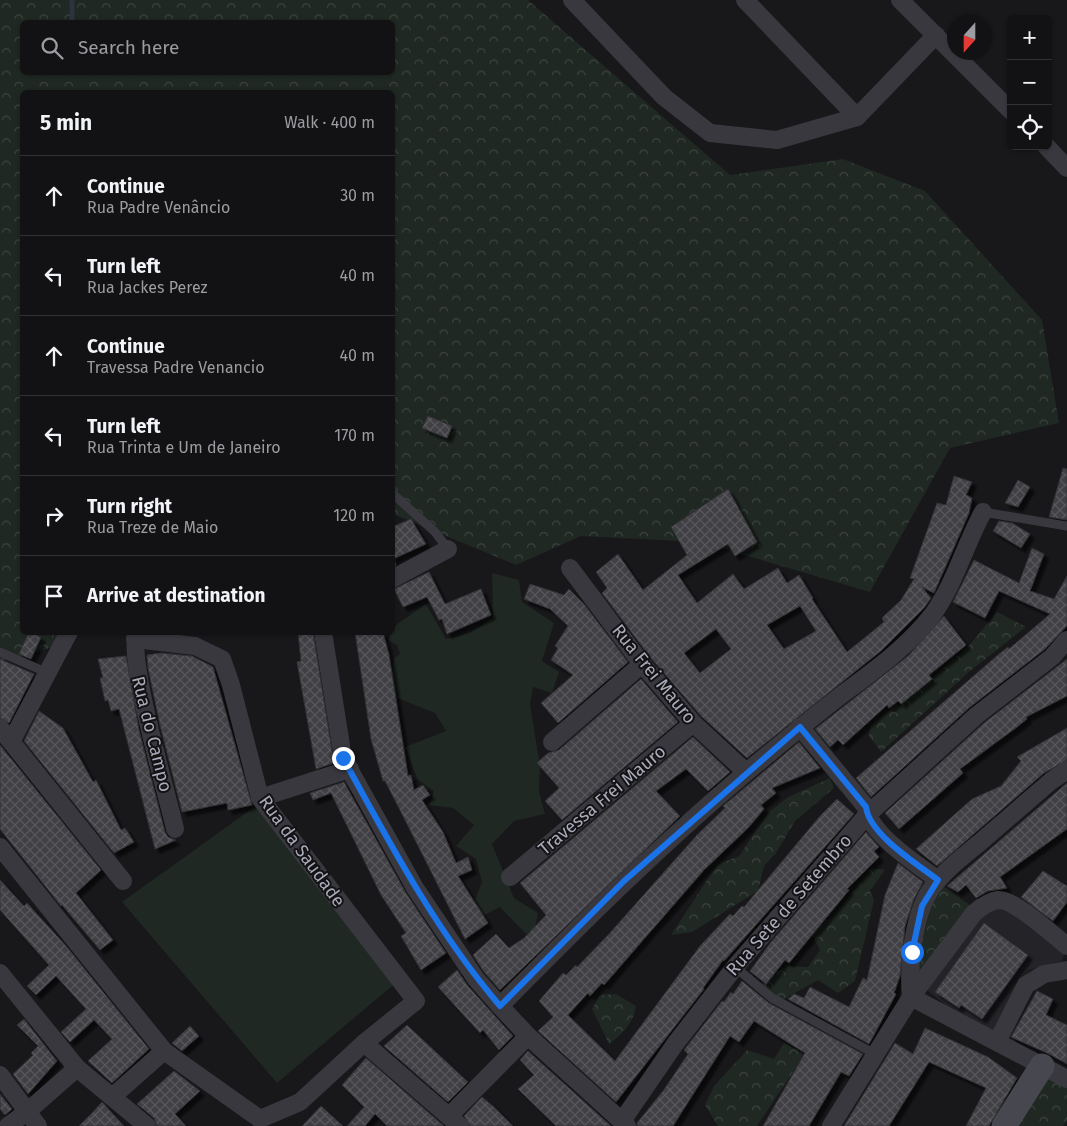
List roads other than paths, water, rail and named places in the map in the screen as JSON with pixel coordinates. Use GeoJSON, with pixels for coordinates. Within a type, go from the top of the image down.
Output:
{"type":"FeatureCollection","features":[{"type":"Feature","properties":{"kind":"main road"},"geometry":{"type":"LineString","coordinates":[[1004,1126],[1042,1066]]}},
{"type":"Feature","properties":{"kind":"street"},"geometry":{"type":"LineString","coordinates":[[572,0],[664,96],[710,133],[777,140],[857,116],[936,35]]}},
{"type":"Feature","properties":{"kind":"street"},"geometry":{"type":"LineString","coordinates":[[745,0],[857,116]]}},
{"type":"Feature","properties":{"kind":"street"},"geometry":{"type":"LineString","coordinates":[[900,0],[1007,107]]}},
{"type":"Feature","properties":{"kind":"street"},"geometry":{"type":"LineString","coordinates":[[1050,150],[1067,168]]}},
{"type":"Feature","properties":{"kind":"street"},"geometry":{"type":"LineString","coordinates":[[500,1006],[624,881],[746,772],[885,661],[933,614],[946,592],[983,512]]}},
{"type":"Feature","properties":{"kind":"street"},"geometry":{"type":"LineString","coordinates":[[395,576],[448,549]]}},
{"type":"Feature","properties":{"kind":"street","name":"Rua Frei Mauro"},"geometry":{"type":"LineString","coordinates":[[570,568],[642,664],[693,723],[746,772]]}},
{"type":"Feature","properties":{"kind":"street"},"geometry":{"type":"LineString","coordinates":[[67,635],[48,673],[6,734],[123,882]]}},
{"type":"Feature","properties":{"kind":"street"},"geometry":{"type":"LineString","coordinates":[[323,635],[343,758],[415,888],[476,979],[500,1006],[528,1036],[625,1123]]}},
{"type":"Feature","properties":{"kind":"street","name":"Rua da Saudade"},"geometry":{"type":"LineString","coordinates":[[136,636],[195,646],[222,659],[232,685],[260,798],[416,1001],[364,1042]]}},
{"type":"Feature","properties":{"kind":"street","name":"Rua do Campo"},"geometry":{"type":"LineString","coordinates":[[136,636],[137,670],[175,829]]}},
{"type":"Feature","properties":{"kind":"street","name":"Rua Sete de Setembro"},"geometry":{"type":"LineString","coordinates":[[625,1123],[675,1044],[735,967],[867,815],[977,715],[1052,657],[1067,640]]}},
{"type":"Feature","properties":{"kind":"street"},"geometry":{"type":"LineString","coordinates":[[552,742],[642,664]]}},
{"type":"Feature","properties":{"kind":"street","name":"Travessa Frei Mauro"},"geometry":{"type":"LineString","coordinates":[[510,877],[693,723]]}},
{"type":"Feature","properties":{"kind":"street"},"geometry":{"type":"LineString","coordinates":[[800,727],[866,807],[867,815],[879,832],[938,880]]}},
{"type":"Feature","properties":{"kind":"street"},"geometry":{"type":"LineString","coordinates":[[260,798],[350,770]]}},
{"type":"Feature","properties":{"kind":"street"},"geometry":{"type":"LineString","coordinates":[[911,997],[909,978],[922,906],[938,880],[1051,781],[1067,770]]}},
{"type":"Feature","properties":{"kind":"street"},"geometry":{"type":"LineString","coordinates":[[0,847],[164,1051],[259,1123],[300,1102],[364,1042],[454,1121],[528,1036]]}},
{"type":"Feature","properties":{"kind":"street"},"geometry":{"type":"LineString","coordinates":[[831,1126],[911,997],[974,913],[986,904],[999,900],[1013,904],[1067,946]]}},
{"type":"Feature","properties":{"kind":"street"},"geometry":{"type":"LineString","coordinates":[[997,1042],[1026,984],[1044,974],[1067,970]]}},
{"type":"Feature","properties":{"kind":"street"},"geometry":{"type":"LineString","coordinates":[[0,973],[77,1068],[147,1126]]}},
{"type":"Feature","properties":{"kind":"street"},"geometry":{"type":"LineString","coordinates":[[911,997],[1067,1079]]}},
{"type":"Feature","properties":{"kind":"street"},"geometry":{"type":"LineString","coordinates":[[112,1097],[164,1051]]}},
{"type":"Feature","properties":{"kind":"street"},"geometry":{"type":"LineString","coordinates":[[8,1126],[33,1119],[77,1068]]}},
{"type":"Feature","properties":{"kind":"street"},"geometry":{"type":"LineString","coordinates":[[0,1075],[33,1119]]}},
{"type":"Feature","properties":{"kind":"lane"},"geometry":{"type":"LineString","coordinates":[[395,496],[435,532],[448,549]]}},
{"type":"Feature","properties":{"kind":"lane"},"geometry":{"type":"LineString","coordinates":[[983,512],[1067,526]]}},
{"type":"Feature","properties":{"kind":"lane"},"geometry":{"type":"LineString","coordinates":[[0,652],[48,673]]}},
{"type":"Feature","properties":{"kind":"lane"},"geometry":{"type":"LineString","coordinates":[[735,967],[772,998],[875,1054]]}},
{"type":"Feature","properties":{"kind":"waterway"},"geometry":{"type":"LineString","coordinates":[[72,0],[72,20]]}}]}
